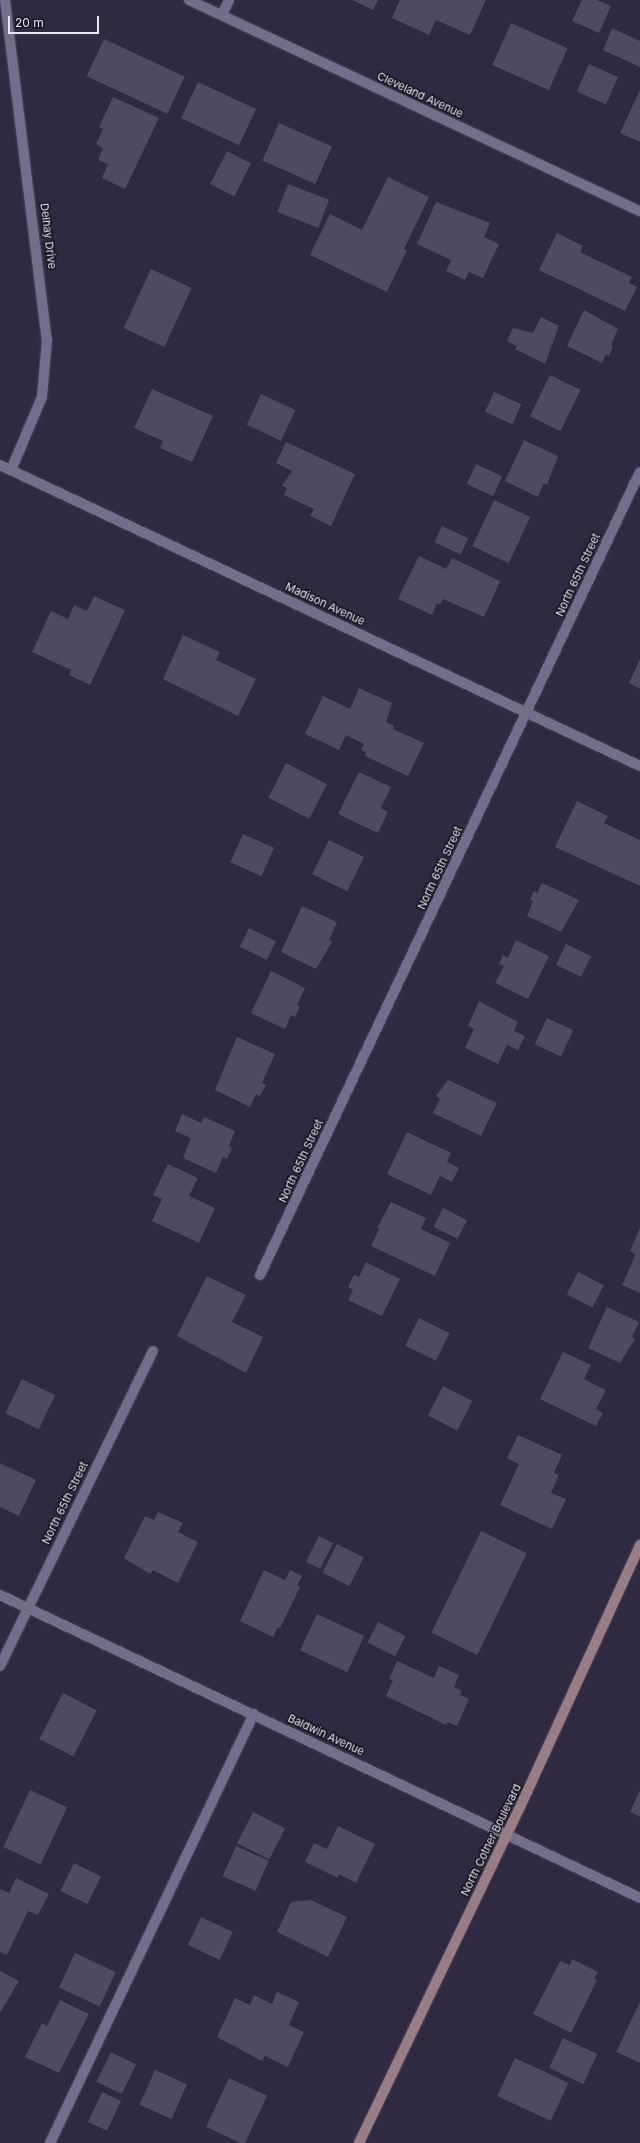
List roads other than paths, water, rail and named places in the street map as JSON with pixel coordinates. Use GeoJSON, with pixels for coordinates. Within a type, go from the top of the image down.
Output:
{"type":"FeatureCollection","features":[{"type":"Feature","properties":{"kind":"main road","name":"North Cotner Boulevard"},"geometry":{"type":"LineString","coordinates":[[359,2143],[506,1835],[640,1545]]}},
{"type":"Feature","properties":{"kind":"street","name":"Delhay Drive"},"geometry":{"type":"LineString","coordinates":[[5,0],[48,340],[42,397],[11,470]]}},
{"type":"Feature","properties":{"kind":"street","name":"Cleveland Avenue"},"geometry":{"type":"LineString","coordinates":[[189,0],[640,211]]}},
{"type":"Feature","properties":{"kind":"street"},"geometry":{"type":"LineString","coordinates":[[222,15],[229,0]]}},
{"type":"Feature","properties":{"kind":"street","name":"Madison Avenue"},"geometry":{"type":"LineString","coordinates":[[0,465],[640,766]]}},
{"type":"Feature","properties":{"kind":"street","name":"North 65th Street"},"geometry":{"type":"LineString","coordinates":[[260,1275],[640,472]]}},
{"type":"Feature","properties":{"kind":"street","name":"North 65th Street"},"geometry":{"type":"LineString","coordinates":[[0,1666],[153,1351]]}},
{"type":"Feature","properties":{"kind":"street","name":"Baldwin Avenue"},"geometry":{"type":"LineString","coordinates":[[0,1595],[640,1898]]}},
{"type":"Feature","properties":{"kind":"street"},"geometry":{"type":"LineString","coordinates":[[50,2143],[254,1714]]}}]}
